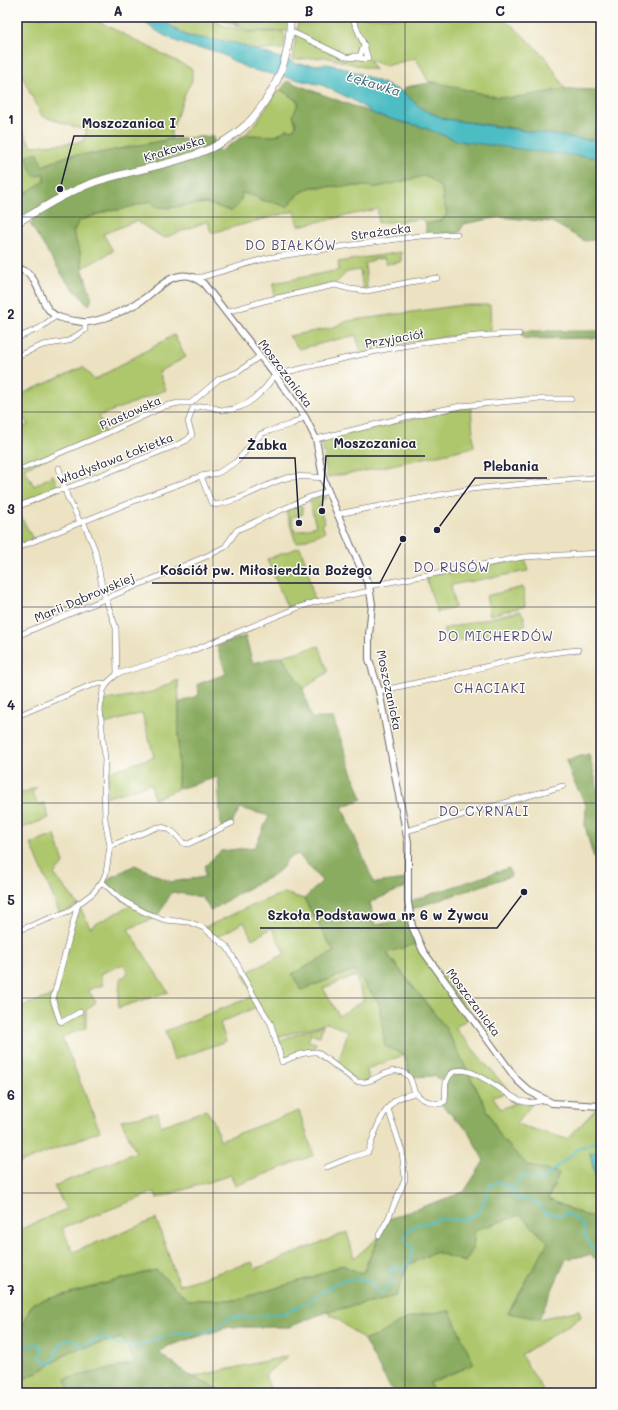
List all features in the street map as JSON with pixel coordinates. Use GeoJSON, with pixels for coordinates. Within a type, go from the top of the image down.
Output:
{"type":"FeatureCollection","features":[{"type":"Feature","properties":{"kind":"main road","name":"Krakowska"},"geometry":{"type":"LineString","coordinates":[[17,223],[55,200],[83,187],[109,178],[180,160],[209,149],[228,138],[247,124],[266,100],[276,82],[284,62],[290,34],[290,17]]}},
{"type":"Feature","properties":{"kind":"street"},"geometry":{"type":"LineString","coordinates":[[290,34],[345,57],[368,59],[364,45],[352,17]]}},
{"type":"Feature","properties":{"kind":"street"},"geometry":{"type":"LineString","coordinates":[[345,57],[360,56],[364,45]]}},
{"type":"Feature","properties":{"kind":"street","name":"Strażacka"},"geometry":{"type":"LineString","coordinates":[[192,277],[202,277],[274,257],[420,236],[457,234]]}},
{"type":"Feature","properties":{"kind":"street"},"geometry":{"type":"LineString","coordinates":[[17,268],[27,272],[33,278],[46,306],[56,316],[85,322],[103,319],[126,309],[144,299],[164,282],[180,276],[192,277]]}},
{"type":"Feature","properties":{"kind":"street","name":"Moszczanicka"},"geometry":{"type":"LineString","coordinates":[[192,277],[203,284],[226,312],[275,375],[305,417],[316,439],[323,478],[337,514],[370,588],[372,604],[369,634],[369,659],[379,691],[408,842],[408,902],[412,926],[422,951],[517,1080],[529,1091],[552,1103],[601,1106]]}},
{"type":"Feature","properties":{"kind":"street"},"geometry":{"type":"LineString","coordinates":[[226,312],[335,284],[350,289],[367,291],[437,278]]}},
{"type":"Feature","properties":{"kind":"street"},"geometry":{"type":"LineString","coordinates":[[17,338],[40,328],[56,316]]}},
{"type":"Feature","properties":{"kind":"street"},"geometry":{"type":"LineString","coordinates":[[17,356],[43,345],[68,341],[85,330],[85,322]]}},
{"type":"Feature","properties":{"kind":"street","name":"Przyjaciół"},"geometry":{"type":"LineString","coordinates":[[275,375],[389,348],[484,334],[519,334]]}},
{"type":"Feature","properties":{"kind":"street"},"geometry":{"type":"LineString","coordinates":[[192,406],[219,379],[238,372],[260,356]]}},
{"type":"Feature","properties":{"kind":"street"},"geometry":{"type":"LineString","coordinates":[[192,406],[206,406],[225,410],[237,408],[253,400],[275,375]]}},
{"type":"Feature","properties":{"kind":"street"},"geometry":{"type":"LineString","coordinates":[[316,439],[406,417],[461,406],[533,399],[571,399]]}},
{"type":"Feature","properties":{"kind":"street","name":"Piastowska"},"geometry":{"type":"LineString","coordinates":[[24,468],[105,434],[165,406],[179,403],[192,406]]}},
{"type":"Feature","properties":{"kind":"street","name":"Władysława Łokietka"},"geometry":{"type":"LineString","coordinates":[[17,507],[55,491],[64,489],[170,448],[187,440],[192,435],[188,422],[192,406]]}},
{"type":"Feature","properties":{"kind":"street"},"geometry":{"type":"LineString","coordinates":[[17,548],[201,476],[218,472],[236,462],[261,434],[292,424],[305,417]]}},
{"type":"Feature","properties":{"kind":"street"},"geometry":{"type":"LineString","coordinates":[[59,468],[67,496],[96,550],[106,598],[116,628],[116,674]]}},
{"type":"Feature","properties":{"kind":"street"},"geometry":{"type":"LineString","coordinates":[[201,476],[210,502],[215,505],[229,503],[284,479],[306,476],[323,478]]}},
{"type":"Feature","properties":{"kind":"street"},"geometry":{"type":"LineString","coordinates":[[337,514],[471,489],[601,478]]}},
{"type":"Feature","properties":{"kind":"street","name":"Marii Dąbrowskiej"},"geometry":{"type":"LineString","coordinates":[[17,636],[208,556],[224,547],[237,530],[310,497],[328,491]]}},
{"type":"Feature","properties":{"kind":"street"},"geometry":{"type":"LineString","coordinates":[[17,931],[69,911],[93,893],[102,882],[106,873],[110,846],[105,820],[105,760],[100,709],[103,691],[116,674],[189,652],[315,602],[370,588],[523,557],[601,553]]}},
{"type":"Feature","properties":{"kind":"street"},"geometry":{"type":"LineString","coordinates":[[379,691],[448,676],[485,666],[556,652],[578,650]]}},
{"type":"Feature","properties":{"kind":"street"},"geometry":{"type":"LineString","coordinates":[[17,716],[89,686],[100,683],[107,684]]}},
{"type":"Feature","properties":{"kind":"street"},"geometry":{"type":"LineString","coordinates":[[406,832],[563,786]]}},
{"type":"Feature","properties":{"kind":"street"},"geometry":{"type":"LineString","coordinates":[[110,846],[158,827],[171,830],[183,843],[188,844],[232,823]]}},
{"type":"Feature","properties":{"kind":"street"},"geometry":{"type":"LineString","coordinates":[[102,882],[122,900],[144,912],[165,920],[189,922],[204,928],[227,947],[272,1024],[282,1062],[303,1053],[310,1051],[317,1052],[357,1082],[369,1081],[394,1071],[403,1072],[410,1077],[415,1093],[424,1100],[440,1104],[445,1101],[446,1082],[451,1074],[458,1070],[476,1074],[506,1094],[520,1101],[532,1104],[545,1100]]}},
{"type":"Feature","properties":{"kind":"street"},"geometry":{"type":"LineString","coordinates":[[78,904],[53,1000],[60,1021],[62,1022],[80,1012]]}},
{"type":"Feature","properties":{"kind":"street"},"geometry":{"type":"LineString","coordinates":[[327,1167],[368,1152],[378,1125],[388,1109],[396,1100],[415,1093]]}},
{"type":"Feature","properties":{"kind":"street"},"geometry":{"type":"LineString","coordinates":[[379,1235],[388,1219],[405,1179],[402,1151],[388,1109]]}},
{"type":"Feature","properties":{"kind":"green space"},"geometry":{"type":"Polygon","coordinates":[[[17,17],[90,17],[192,69],[192,81],[186,91],[171,132],[171,139],[94,154],[70,155],[42,166],[28,156],[30,170],[35,177],[43,173],[45,181],[17,198],[17,128],[19,127],[32,146],[82,142],[87,131],[42,116],[17,66],[17,17]]]}},
{"type":"Feature","properties":{"kind":"green space"},"geometry":{"type":"Polygon","coordinates":[[[162,17],[208,17],[222,25],[247,32],[283,32],[285,37],[284,49],[253,50],[235,43],[187,36],[171,26],[162,17]]]}},
{"type":"Feature","properties":{"kind":"green space"},"geometry":{"type":"Polygon","coordinates":[[[215,17],[226,17],[237,26],[239,17],[290,17],[290,31],[248,31],[215,17]]]}},
{"type":"Feature","properties":{"kind":"green space"},"geometry":{"type":"Polygon","coordinates":[[[226,17],[239,17],[237,27],[226,17]]]}},
{"type":"Feature","properties":{"kind":"green space"},"geometry":{"type":"Polygon","coordinates":[[[299,17],[339,19],[340,17],[501,17],[512,25],[547,59],[565,89],[512,98],[491,96],[428,81],[416,58],[386,66],[369,60],[375,70],[325,57],[292,60],[299,17]]]}},
{"type":"Feature","properties":{"kind":"green space"},"geometry":{"type":"Polygon","coordinates":[[[287,81],[374,114],[419,126],[459,141],[601,158],[601,239],[585,241],[552,222],[500,217],[464,224],[459,233],[426,235],[426,224],[443,220],[447,213],[443,200],[442,189],[431,179],[424,176],[378,187],[311,187],[297,195],[287,207],[242,193],[239,204],[231,211],[206,203],[167,208],[155,206],[151,201],[119,210],[110,210],[79,221],[73,232],[80,252],[81,264],[92,299],[89,305],[68,284],[30,224],[34,221],[30,215],[17,223],[17,198],[45,181],[43,173],[35,177],[30,170],[27,156],[38,153],[42,166],[70,155],[94,154],[171,139],[212,136],[219,152],[245,135],[276,136],[287,129],[293,130],[296,125],[293,115],[299,102],[281,90],[287,81]]]}},
{"type":"Feature","properties":{"kind":"green space"},"geometry":{"type":"Polygon","coordinates":[[[435,82],[491,96],[512,98],[565,89],[601,90],[601,141],[551,136],[512,128],[445,119],[422,109],[403,92],[406,87],[435,82]]]}},
{"type":"Feature","properties":{"kind":"green space"},"geometry":{"type":"Polygon","coordinates":[[[281,90],[299,102],[294,115],[296,125],[293,130],[287,129],[276,136],[245,135],[259,119],[276,92],[281,90]]]}},
{"type":"Feature","properties":{"kind":"green space"},"geometry":{"type":"Polygon","coordinates":[[[424,176],[431,179],[442,189],[443,200],[447,213],[443,220],[426,224],[423,219],[378,223],[378,209],[298,226],[294,211],[211,233],[208,221],[164,238],[136,221],[103,234],[113,251],[83,268],[80,252],[73,232],[79,221],[89,217],[110,210],[119,210],[151,201],[167,208],[206,203],[231,211],[242,192],[261,200],[287,207],[297,195],[311,187],[378,187],[424,176]]]}},
{"type":"Feature","properties":{"kind":"green space"},"geometry":{"type":"Polygon","coordinates":[[[401,252],[401,262],[386,264],[384,258],[373,260],[365,264],[367,288],[363,289],[360,270],[347,272],[336,283],[274,299],[274,283],[339,270],[338,262],[401,252]]]}},
{"type":"Feature","properties":{"kind":"green space"},"geometry":{"type":"Polygon","coordinates":[[[462,305],[490,305],[491,331],[423,340],[361,353],[356,335],[299,349],[289,336],[331,328],[348,321],[462,305]]]}},
{"type":"Feature","properties":{"kind":"green space"},"geometry":{"type":"Polygon","coordinates":[[[520,331],[601,331],[601,338],[524,339],[520,331]]]}},
{"type":"Feature","properties":{"kind":"green space"},"geometry":{"type":"Polygon","coordinates":[[[174,335],[186,357],[159,372],[166,390],[99,416],[105,434],[24,468],[34,486],[53,475],[59,490],[17,507],[17,430],[28,425],[17,407],[17,396],[83,367],[94,380],[174,335]]]}},
{"type":"Feature","properties":{"kind":"green space"},"geometry":{"type":"Polygon","coordinates":[[[471,406],[474,447],[360,472],[327,477],[322,439],[471,406]]]}},
{"type":"Feature","properties":{"kind":"green space"},"geometry":{"type":"Polygon","coordinates":[[[321,495],[326,496],[327,498],[322,500],[319,507],[325,523],[322,524],[325,532],[296,543],[286,511],[300,505],[302,507],[303,514],[291,517],[295,532],[316,526],[310,503],[312,499],[321,495]]]}},
{"type":"Feature","properties":{"kind":"green space"},"geometry":{"type":"Polygon","coordinates":[[[17,509],[34,541],[17,548],[17,509]]]}},
{"type":"Feature","properties":{"kind":"green space"},"geometry":{"type":"Polygon","coordinates":[[[300,547],[307,566],[314,600],[287,607],[267,559],[300,547]]]}},
{"type":"Feature","properties":{"kind":"green space"},"geometry":{"type":"Polygon","coordinates":[[[525,558],[528,571],[451,585],[455,608],[437,612],[425,575],[449,571],[450,574],[525,558]]]}},
{"type":"Feature","properties":{"kind":"green space"},"geometry":{"type":"Polygon","coordinates":[[[523,587],[525,606],[490,615],[486,596],[523,587]]]}},
{"type":"Feature","properties":{"kind":"green space"},"geometry":{"type":"Polygon","coordinates":[[[520,611],[524,616],[526,626],[447,643],[443,629],[520,611]]]}},
{"type":"Feature","properties":{"kind":"green space"},"geometry":{"type":"Polygon","coordinates":[[[245,636],[253,663],[282,656],[303,689],[311,718],[333,718],[362,799],[342,807],[374,883],[408,879],[408,886],[370,902],[375,925],[411,919],[419,943],[386,953],[445,1027],[502,1139],[529,1166],[559,1173],[548,1199],[582,1214],[601,1219],[601,1262],[590,1255],[566,1259],[539,1319],[508,1313],[548,1242],[520,1215],[475,1230],[473,1249],[465,1262],[436,1252],[408,1265],[396,1296],[326,1312],[289,1327],[229,1327],[168,1346],[159,1353],[189,1375],[225,1393],[160,1393],[152,1388],[116,1393],[70,1393],[65,1379],[135,1363],[122,1338],[71,1351],[39,1372],[17,1382],[17,1335],[33,1303],[156,1270],[188,1300],[236,1300],[313,1277],[342,1265],[362,1274],[388,1219],[464,1192],[484,1161],[468,1131],[440,1104],[445,1101],[446,1083],[434,1076],[410,1077],[404,1055],[385,1046],[379,1003],[354,970],[301,990],[292,974],[334,952],[304,899],[322,881],[298,854],[287,859],[283,867],[274,875],[235,895],[211,911],[202,897],[172,892],[157,917],[122,900],[102,882],[135,865],[171,882],[205,877],[205,866],[221,851],[255,847],[269,816],[240,808],[232,823],[221,827],[218,777],[178,789],[179,703],[199,695],[198,684],[226,674],[217,646],[245,636]]]}},
{"type":"Feature","properties":{"kind":"green space"},"geometry":{"type":"Polygon","coordinates":[[[319,646],[328,672],[303,689],[282,656],[319,646]]]}},
{"type":"Feature","properties":{"kind":"green space"},"geometry":{"type":"Polygon","coordinates":[[[178,680],[178,789],[154,799],[151,784],[107,797],[108,772],[154,757],[142,713],[102,725],[101,701],[152,692],[178,680]]]}},
{"type":"Feature","properties":{"kind":"green space"},"geometry":{"type":"Polygon","coordinates":[[[589,754],[601,799],[601,876],[591,849],[585,826],[586,805],[572,778],[566,760],[589,754]]]}},
{"type":"Feature","properties":{"kind":"green space"},"geometry":{"type":"Polygon","coordinates":[[[37,787],[32,792],[38,805],[44,803],[49,818],[17,830],[17,795],[37,787]]]}},
{"type":"Feature","properties":{"kind":"green space"},"geometry":{"type":"Polygon","coordinates":[[[55,835],[64,863],[54,874],[78,904],[90,927],[132,905],[157,917],[128,929],[168,992],[118,1008],[120,979],[128,974],[124,964],[100,974],[103,985],[88,990],[96,1002],[86,1010],[86,1028],[62,1037],[100,1131],[17,1164],[17,1008],[54,995],[78,905],[60,914],[31,844],[55,835]]]}},
{"type":"Feature","properties":{"kind":"green space"},"geometry":{"type":"Polygon","coordinates":[[[509,868],[511,876],[409,910],[408,902],[509,868]]]}},
{"type":"Feature","properties":{"kind":"green space"},"geometry":{"type":"Polygon","coordinates":[[[284,893],[304,899],[334,952],[292,974],[301,990],[354,970],[379,1003],[385,1046],[404,1055],[367,1069],[369,1081],[357,1082],[337,1067],[348,1031],[327,1023],[275,1038],[259,1006],[220,1023],[226,1041],[174,1060],[165,1031],[254,996],[243,974],[285,954],[272,928],[252,939],[244,922],[217,937],[204,928],[250,906],[284,893]],[[355,976],[323,988],[339,1016],[364,1000],[355,976]]]}},
{"type":"Feature","properties":{"kind":"green space"},"geometry":{"type":"Polygon","coordinates":[[[419,943],[472,1016],[455,1028],[508,1090],[506,1093],[493,1097],[501,1109],[520,1101],[532,1104],[516,1124],[567,1139],[598,1106],[601,1106],[601,1151],[590,1154],[601,1200],[601,1219],[582,1214],[548,1199],[559,1173],[529,1166],[502,1139],[445,1027],[386,952],[419,943]]]}},
{"type":"Feature","properties":{"kind":"green space"},"geometry":{"type":"Polygon","coordinates":[[[323,1025],[320,1036],[311,1034],[308,1041],[316,1043],[314,1049],[284,1059],[278,1041],[323,1025]]]}},
{"type":"Feature","properties":{"kind":"green space"},"geometry":{"type":"Polygon","coordinates":[[[206,1110],[214,1122],[220,1140],[299,1111],[314,1155],[235,1186],[231,1175],[157,1198],[155,1192],[62,1228],[73,1252],[156,1219],[179,1285],[252,1262],[255,1269],[347,1232],[354,1258],[379,1237],[362,1274],[342,1265],[313,1277],[236,1300],[188,1300],[156,1270],[33,1303],[17,1335],[17,1231],[66,1209],[54,1186],[136,1152],[121,1120],[158,1113],[161,1126],[206,1110]]]}},
{"type":"Feature","properties":{"kind":"green space"},"geometry":{"type":"Polygon","coordinates":[[[520,1215],[548,1242],[539,1319],[579,1310],[581,1317],[521,1355],[545,1393],[432,1393],[430,1383],[450,1311],[423,1314],[412,1317],[381,1334],[364,1340],[335,1317],[326,1312],[396,1296],[408,1265],[436,1252],[465,1262],[473,1249],[475,1230],[520,1215]]]}},
{"type":"Feature","properties":{"kind":"green space"},"geometry":{"type":"Polygon","coordinates":[[[450,1311],[474,1364],[430,1383],[432,1393],[393,1393],[364,1340],[381,1334],[412,1317],[423,1314],[450,1311]]]}},
{"type":"Feature","properties":{"kind":"green space"},"geometry":{"type":"Polygon","coordinates":[[[122,1338],[135,1363],[66,1379],[70,1393],[17,1393],[17,1382],[39,1372],[71,1351],[122,1338]]]}},
{"type":"Feature","properties":{"kind":"green space"},"geometry":{"type":"Polygon","coordinates":[[[288,1356],[265,1375],[272,1393],[225,1393],[193,1377],[288,1356]]]}},
{"type":"Feature","properties":{"kind":"water","name":"Łękawka"},"geometry":{"type":"Polygon","coordinates":[[[137,17],[161,17],[171,26],[187,36],[235,43],[298,64],[327,64],[341,67],[403,92],[422,109],[445,119],[601,142],[601,158],[459,141],[419,126],[374,114],[353,100],[322,85],[253,70],[209,49],[195,48],[184,45],[163,35],[137,17]]]}},
{"type":"Feature","properties":{"kind":"water"},"geometry":{"type":"Polygon","coordinates":[[[601,1151],[601,1200],[590,1153],[601,1151]]]}},
{"type":"Feature","properties":{"kind":"waterway"},"geometry":{"type":"LineString","coordinates":[[596,803],[601,808]]}},
{"type":"Feature","properties":{"kind":"waterway"},"geometry":{"type":"LineString","coordinates":[[511,1191],[523,1175],[538,1180],[544,1178],[579,1148],[601,1140]]}},
{"type":"Feature","properties":{"kind":"waterway"},"geometry":{"type":"LineString","coordinates":[[17,1353],[26,1347],[38,1344],[42,1348],[40,1357],[44,1361],[51,1364],[61,1343],[69,1339],[78,1342],[80,1346],[83,1347],[103,1337],[114,1343],[129,1346],[142,1345],[155,1339],[179,1333],[203,1334],[219,1327],[231,1317],[250,1317],[284,1313],[299,1307],[340,1281],[348,1279],[370,1280],[377,1293],[382,1293],[390,1282],[392,1276],[390,1269],[395,1267],[401,1271],[407,1266],[410,1260],[412,1247],[405,1238],[413,1226],[438,1219],[454,1220],[471,1217],[483,1205],[487,1190],[490,1186],[499,1182],[504,1184],[516,1199],[537,1202],[545,1213],[562,1215],[568,1213],[584,1226],[584,1234],[592,1248],[601,1249]]}},
{"type":"Feature","properties":{"kind":"place","name":"Moszczanica I"},"geometry":{"type":"Point","coordinates":[60,189]}},
{"type":"Feature","properties":{"kind":"place","name":"Moszczanica"},"geometry":{"type":"Point","coordinates":[322,511]}},
{"type":"Feature","properties":{"kind":"place","name":"Żabka"},"geometry":{"type":"Point","coordinates":[299,523]}},
{"type":"Feature","properties":{"kind":"place","name":"Plebania"},"geometry":{"type":"Point","coordinates":[437,530]}},
{"type":"Feature","properties":{"kind":"place","name":"Kościół pw. Miłosierdzia Bożego"},"geometry":{"type":"Point","coordinates":[403,539]}},
{"type":"Feature","properties":{"kind":"place","name":"Szkoła Podstawowa nr 6 w Żywcu"},"geometry":{"type":"Point","coordinates":[524,892]}},
{"type":"Feature","properties":{"kind":"district","name":"DO BIAŁKÓW"},"geometry":{"type":"Point","coordinates":[291,244]}},
{"type":"Feature","properties":{"kind":"district","name":"DO RUSÓW"},"geometry":{"type":"Point","coordinates":[452,566]}},
{"type":"Feature","properties":{"kind":"district","name":"DO MICHERDÓW"},"geometry":{"type":"Point","coordinates":[496,635]}},
{"type":"Feature","properties":{"kind":"district","name":"CHACIAKI"},"geometry":{"type":"Point","coordinates":[490,687]}},
{"type":"Feature","properties":{"kind":"district","name":"DO CYRNALI"},"geometry":{"type":"Point","coordinates":[484,810]}}]}
